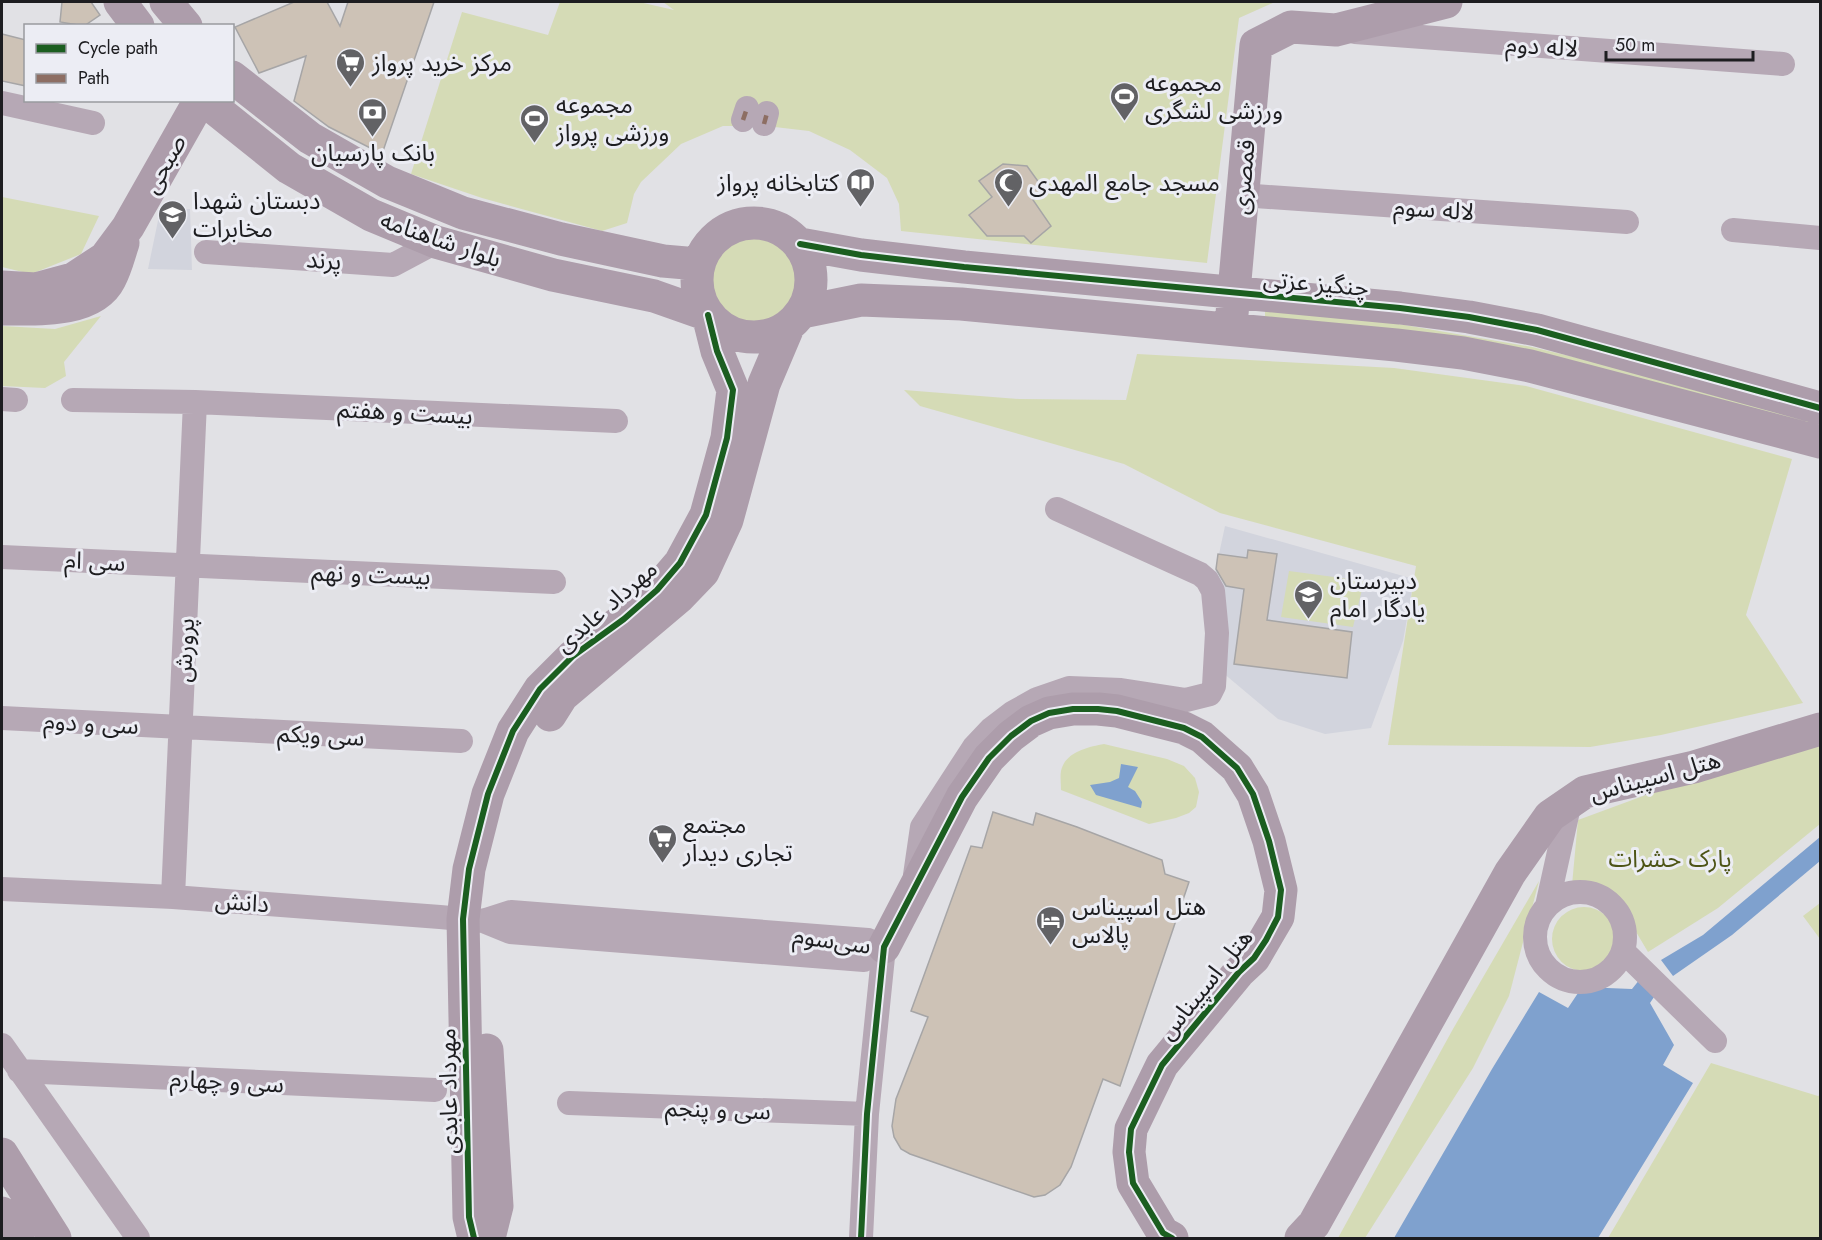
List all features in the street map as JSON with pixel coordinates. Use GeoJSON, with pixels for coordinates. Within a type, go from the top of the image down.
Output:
{"type":"FeatureCollection","features":[{"type":"Feature","properties":{"kind":"street"},"geometry":{"type":"LineString","coordinates":[[120,2],[136,24]]}},
{"type":"Feature","properties":{"kind":"street"},"geometry":{"type":"LineString","coordinates":[[166,2],[184,24]]}},
{"type":"Feature","properties":{"kind":"street","name":"قمصری"},"geometry":{"type":"LineString","coordinates":[[1231,329],[1256,45],[1291,27],[1336,30],[1446,2]]}},
{"type":"Feature","properties":{"kind":"street","name":"لاله دوم"},"geometry":{"type":"LineString","coordinates":[[1336,30],[1784,64]]}},
{"type":"Feature","properties":{"kind":"street","name":"بلوار شاهنامه"},"geometry":{"type":"LineString","coordinates":[[234,79],[310,138],[387,182],[463,213],[561,239],[663,261],[698,264]]}},
{"type":"Feature","properties":{"kind":"street","name":"صبحی"},"geometry":{"type":"LineString","coordinates":[[2,286],[36,289],[73,279],[105,258],[128,227],[201,102]]}},
{"type":"Feature","properties":{"kind":"street","name":"بلوار شاهنامه"},"geometry":{"type":"LineString","coordinates":[[205,102],[289,168],[371,214],[436,242],[553,274],[654,297],[708,315]]}},
{"type":"Feature","properties":{"kind":"street"},"geometry":{"type":"LineString","coordinates":[[2,103],[93,123]]}},
{"type":"Feature","properties":{"kind":"street","name":"لاله سوم"},"geometry":{"type":"LineString","coordinates":[[1241,195],[1627,222]]}},
{"type":"Feature","properties":{"kind":"street"},"geometry":{"type":"LineString","coordinates":[[795,319],[810,296],[812,278],[808,260],[800,244],[786,232],[770,224],[752,222],[734,225],[718,234],[706,247],[698,264],[696,281],[699,299],[708,315],[721,327],[738,335],[756,338],[773,334],[795,319],[861,300],[962,304],[1407,346],[1463,353],[1530,366],[1821,442]]}},
{"type":"Feature","properties":{"kind":"street","name":"صبحی"},"geometry":{"type":"LineString","coordinates":[[2,309],[50,310],[99,294],[110,279],[128,227]]}},
{"type":"Feature","properties":{"kind":"street"},"geometry":{"type":"LineString","coordinates":[[1733,230],[1821,238]]}},
{"type":"Feature","properties":{"kind":"street","name":"پرند"},"geometry":{"type":"LineString","coordinates":[[206,252],[393,265],[436,242]]}},
{"type":"Feature","properties":{"kind":"street","name":"چنگیز عزتی"},"geometry":{"type":"LineString","coordinates":[[800,244],[861,255],[964,267],[1469,317],[1526,328],[1821,408]]}},
{"type":"Feature","properties":{"kind":"street","name":"مهرداد عابدی"},"geometry":{"type":"LineString","coordinates":[[474,1239],[469,1217],[473,920],[469,869],[488,795],[513,731],[540,689],[573,656],[624,619],[657,590],[680,563],[706,515],[727,438],[732,390],[717,351],[708,315]]}},
{"type":"Feature","properties":{"kind":"street","name":"مهرداد عابدی"},"geometry":{"type":"LineString","coordinates":[[489,1239],[497,1206],[481,964],[473,920],[507,801],[532,740],[562,696],[678,598],[703,572],[727,520],[764,384],[795,319]]}},
{"type":"Feature","properties":{"kind":"street","name":"بیست و هفتم"},"geometry":{"type":"LineString","coordinates":[[73,400],[195,402],[616,421]]}},
{"type":"Feature","properties":{"kind":"street","name":"پرورش"},"geometry":{"type":"LineString","coordinates":[[173,897],[195,402]]}},
{"type":"Feature","properties":{"kind":"street"},"geometry":{"type":"LineString","coordinates":[[913,889],[922,827],[974,747],[991,729],[1012,713],[1037,699],[1069,688],[1121,690],[1186,700],[1210,694],[1214,686],[1217,633],[1213,591],[1208,580],[1200,574],[1057,509]]}},
{"type":"Feature","properties":{"kind":"street","name":"سی ام"},"geometry":{"type":"LineString","coordinates":[[2,557],[188,566]]}},
{"type":"Feature","properties":{"kind":"street","name":"بیست و نهم"},"geometry":{"type":"LineString","coordinates":[[188,566],[554,582]]}},
{"type":"Feature","properties":{"kind":"street","name":"هتل اسپیناس"},"geometry":{"type":"LineString","coordinates":[[884,947],[962,797],[989,758],[1011,736],[1031,721],[1049,713],[1073,709],[1117,711],[1184,728],[1202,737],[1237,768],[1253,794],[1269,841],[1281,890],[1278,917],[1254,958],[1239,972],[1162,1065],[1131,1129],[1129,1152],[1132,1183],[1163,1233],[1172,1239]]}},
{"type":"Feature","properties":{"kind":"street","name":"سی و دوم"},"geometry":{"type":"LineString","coordinates":[[2,718],[180,728]]}},
{"type":"Feature","properties":{"kind":"street","name":"سی ویکم"},"geometry":{"type":"LineString","coordinates":[[180,728],[461,741]]}},
{"type":"Feature","properties":{"kind":"street","name":"هتل اسپیناس"},"geometry":{"type":"LineString","coordinates":[[1301,1239],[1314,1224],[1510,873],[1550,816],[1586,792],[1694,767],[1821,729]]}},
{"type":"Feature","properties":{"kind":"street"},"geometry":{"type":"LineString","coordinates":[[1547,906],[1570,802]]}},
{"type":"Feature","properties":{"kind":"street","name":"دانش"},"geometry":{"type":"LineString","coordinates":[[2,889],[173,897],[473,920]]}},
{"type":"Feature","properties":{"kind":"street"},"geometry":{"type":"LineString","coordinates":[[1574,892],[1589,893],[1604,898],[1615,908],[1623,921],[1626,936],[1624,952],[1616,965],[1605,975],[1592,981],[1577,982],[1557,975],[1550,971],[1541,960],[1536,946],[1535,932],[1539,918],[1547,906],[1559,897],[1574,892]]}},
{"type":"Feature","properties":{"kind":"street","name":"سی‌سوم"},"geometry":{"type":"LineString","coordinates":[[473,920],[511,912],[868,940],[884,947]]}},
{"type":"Feature","properties":{"kind":"street"},"geometry":{"type":"LineString","coordinates":[[861,1239],[867,1114],[884,947]]}},
{"type":"Feature","properties":{"kind":"street"},"geometry":{"type":"LineString","coordinates":[[1624,952],[1715,1041]]}},
{"type":"Feature","properties":{"kind":"street"},"geometry":{"type":"LineString","coordinates":[[2,1045],[138,1239]]}},
{"type":"Feature","properties":{"kind":"street","name":"سی و چهارم"},"geometry":{"type":"LineString","coordinates":[[19,1071],[435,1090]]}},
{"type":"Feature","properties":{"kind":"street","name":"سی و پنجم"},"geometry":{"type":"LineString","coordinates":[[568,1103],[867,1114]]}},
{"type":"Feature","properties":{"kind":"street"},"geometry":{"type":"LineString","coordinates":[[2,1154],[54,1239]]}},
{"type":"Feature","properties":{"kind":"street"},"geometry":{"type":"LineString","coordinates":[[2,1213],[18,1239]]}},
{"type":"Feature","properties":{"kind":"shaded area","name":"دبستان شهدا مخابرات"},"geometry":{"type":"Polygon","coordinates":[[[190,209],[192,270],[148,269],[160,211],[190,209]]]}},
{"type":"Feature","properties":{"kind":"shaded area","name":"دبیرستان یادگار امام"},"geometry":{"type":"Polygon","coordinates":[[[1225,526],[1414,579],[1403,641],[1371,728],[1325,734],[1278,719],[1210,662],[1210,596],[1225,526]]]}},
{"type":"Feature","properties":{"kind":"green space"},"geometry":{"type":"Polygon","coordinates":[[[560,2],[639,2],[674,10],[663,2],[1275,2],[1239,18],[1207,263],[901,231],[899,204],[887,178],[850,150],[809,131],[766,126],[723,126],[681,144],[641,182],[634,194],[627,223],[602,231],[482,198],[411,174],[462,12],[548,35],[560,2]]]}},
{"type":"Feature","properties":{"kind":"green space"},"geometry":{"type":"Polygon","coordinates":[[[2,197],[99,216],[81,254],[31,274],[2,267],[2,197]]]}},
{"type":"Feature","properties":{"kind":"green space"},"geometry":{"type":"Polygon","coordinates":[[[752,232],[770,236],[785,246],[795,261],[799,279],[795,297],[785,312],[770,322],[752,326],[734,322],[719,312],[709,297],[705,279],[709,261],[719,246],[734,236],[752,232]]]}},
{"type":"Feature","properties":{"kind":"green space"},"geometry":{"type":"Polygon","coordinates":[[[1265,310],[1399,324],[1532,347],[1820,416],[1820,428],[1265,320],[1265,310]]]}},
{"type":"Feature","properties":{"kind":"green space"},"geometry":{"type":"Polygon","coordinates":[[[101,316],[64,362],[66,376],[45,388],[2,386],[2,326],[55,329],[101,316]]]}},
{"type":"Feature","properties":{"kind":"green space"},"geometry":{"type":"Polygon","coordinates":[[[1137,354],[1394,368],[1526,386],[1792,459],[1746,615],[1803,703],[1661,735],[1590,747],[1388,745],[1416,566],[1220,513],[1124,464],[920,406],[904,390],[1019,399],[1126,400],[1137,354]]]}},
{"type":"Feature","properties":{"kind":"green space"},"geometry":{"type":"Polygon","coordinates":[[[1289,571],[1364,581],[1353,627],[1281,617],[1289,571]]]}},
{"type":"Feature","properties":{"kind":"green space","name":"پارک حشرات"},"geometry":{"type":"Polygon","coordinates":[[[1820,743],[1820,824],[1718,908],[1648,952],[1623,910],[1605,891],[1572,885],[1578,820],[1654,792],[1820,743]]]}},
{"type":"Feature","properties":{"kind":"green space"},"geometry":{"type":"Polygon","coordinates":[[[1104,744],[1167,759],[1184,766],[1195,778],[1199,792],[1196,807],[1189,813],[1176,818],[1149,824],[1061,790],[1061,771],[1067,759],[1084,749],[1104,744]]]}},
{"type":"Feature","properties":{"kind":"green space"},"geometry":{"type":"Polygon","coordinates":[[[1539,881],[1509,996],[1473,1068],[1365,1238],[1338,1238],[1453,1029],[1539,881]]]}},
{"type":"Feature","properties":{"kind":"green space"},"geometry":{"type":"Polygon","coordinates":[[[1820,903],[1820,939],[1803,916],[1820,903]]]}},
{"type":"Feature","properties":{"kind":"green space"},"geometry":{"type":"Polygon","coordinates":[[[1578,907],[1590,907],[1607,916],[1614,927],[1616,939],[1614,951],[1607,962],[1590,971],[1578,971],[1566,966],[1557,957],[1552,945],[1552,933],[1557,921],[1566,912],[1578,907]]]}},
{"type":"Feature","properties":{"kind":"green space"},"geometry":{"type":"Polygon","coordinates":[[[1711,1063],[1820,1095],[1820,1238],[1608,1238],[1711,1063]]]}},
{"type":"Feature","properties":{"kind":"water"},"geometry":{"type":"Polygon","coordinates":[[[1121,764],[1138,767],[1128,787],[1135,791],[1142,802],[1141,808],[1096,795],[1090,785],[1119,778],[1121,764]]]}},
{"type":"Feature","properties":{"kind":"water"},"geometry":{"type":"Polygon","coordinates":[[[1820,837],[1820,861],[1732,935],[1673,976],[1661,960],[1703,935],[1820,837]]]}},
{"type":"Feature","properties":{"kind":"water"},"geometry":{"type":"Polygon","coordinates":[[[1640,979],[1658,991],[1650,1003],[1674,1045],[1663,1065],[1693,1083],[1598,1238],[1394,1238],[1539,992],[1568,1008],[1582,987],[1632,989],[1640,979]]]}},
{"type":"Feature","properties":{"kind":"building"},"geometry":{"type":"Polygon","coordinates":[[[62,2],[91,2],[100,15],[87,24],[60,22],[62,2]]]}},
{"type":"Feature","properties":{"kind":"building","name":"مرکز خرید پرواز"},"geometry":{"type":"Polygon","coordinates":[[[294,2],[327,2],[340,26],[348,2],[434,2],[382,154],[329,127],[294,101],[306,56],[259,73],[235,27],[294,2]]]}},
{"type":"Feature","properties":{"kind":"building"},"geometry":{"type":"Polygon","coordinates":[[[2,34],[24,40],[24,86],[2,81],[2,34]]]}},
{"type":"Feature","properties":{"kind":"building","name":"مسجد جامع المهدی"},"geometry":{"type":"Polygon","coordinates":[[[1003,164],[1027,166],[1045,191],[1033,200],[1051,226],[1031,243],[1024,236],[987,236],[969,215],[992,197],[979,181],[1003,164]]]}},
{"type":"Feature","properties":{"kind":"building"},"geometry":{"type":"Polygon","coordinates":[[[1248,550],[1277,554],[1267,620],[1352,632],[1347,678],[1234,664],[1244,589],[1226,586],[1216,569],[1218,554],[1247,558],[1248,550]]]}},
{"type":"Feature","properties":{"kind":"building","name":"هتل اسپیناس پالاس"},"geometry":{"type":"Polygon","coordinates":[[[993,812],[1033,825],[1036,813],[1077,827],[1162,860],[1165,874],[1189,882],[1120,1086],[1103,1079],[1071,1167],[1060,1185],[1045,1195],[1034,1197],[910,1154],[901,1149],[894,1137],[892,1126],[896,1099],[928,1017],[911,1011],[971,846],[982,848],[993,812]]]}},
{"type":"Feature","properties":{"kind":"marked path"},"geometry":{"type":"LineString","coordinates":[[743,120],[747,108]]}},
{"type":"Feature","properties":{"kind":"marked path"},"geometry":{"type":"LineString","coordinates":[[764,124],[767,113]]}},
{"type":"Feature","properties":{"kind":"cycle path"},"geometry":{"type":"LineString","coordinates":[[800,244],[861,255],[964,267],[1400,308],[1469,317],[1537,330],[1820,408]]}},
{"type":"Feature","properties":{"kind":"cycle path"},"geometry":{"type":"LineString","coordinates":[[474,1238],[469,1217],[463,919],[469,869],[488,794],[513,731],[540,689],[573,656],[624,619],[657,590],[680,563],[706,515],[727,438],[733,390],[717,351],[708,315]]}},
{"type":"Feature","properties":{"kind":"cycle path"},"geometry":{"type":"LineString","coordinates":[[861,1238],[867,1114],[884,947],[962,797],[989,758],[1011,736],[1031,721],[1049,713],[1073,709],[1117,711],[1184,728],[1202,737],[1237,768],[1253,794],[1269,841],[1281,890],[1278,917],[1266,940],[1254,958],[1239,972],[1162,1065],[1131,1129],[1129,1152],[1133,1183],[1163,1233],[1172,1238]]}},
{"type":"Feature","properties":{"kind":"place","name":"مرکز خرید پرواز"},"geometry":{"type":"Point","coordinates":[351,88]}},
{"type":"Feature","properties":{"kind":"place","name":"مجموعه ورزشی لشگری"},"geometry":{"type":"Point","coordinates":[1124,122]}},
{"type":"Feature","properties":{"kind":"place","name":"بانک پارسیان"},"geometry":{"type":"Point","coordinates":[373,138]}},
{"type":"Feature","properties":{"kind":"place","name":"مجموعه ورزشی پرواز"},"geometry":{"type":"Point","coordinates":[535,144]}},
{"type":"Feature","properties":{"kind":"place","name":"کتابخانه پرواز"},"geometry":{"type":"Point","coordinates":[860,208]}},
{"type":"Feature","properties":{"kind":"place","name":"مسجد جامع المهدی"},"geometry":{"type":"Point","coordinates":[1008,208]}},
{"type":"Feature","properties":{"kind":"place","name":"دبستان شهدا مخابرات"},"geometry":{"type":"Point","coordinates":[172,240]}},
{"type":"Feature","properties":{"kind":"place","name":"دبیرستان یادگار امام"},"geometry":{"type":"Point","coordinates":[1309,620]}},
{"type":"Feature","properties":{"kind":"place","name":"مجتمع تجاری دیدار"},"geometry":{"type":"Point","coordinates":[662,864]}},
{"type":"Feature","properties":{"kind":"place","name":"هتل اسپیناس پالاس"},"geometry":{"type":"Point","coordinates":[1051,946]}}]}
